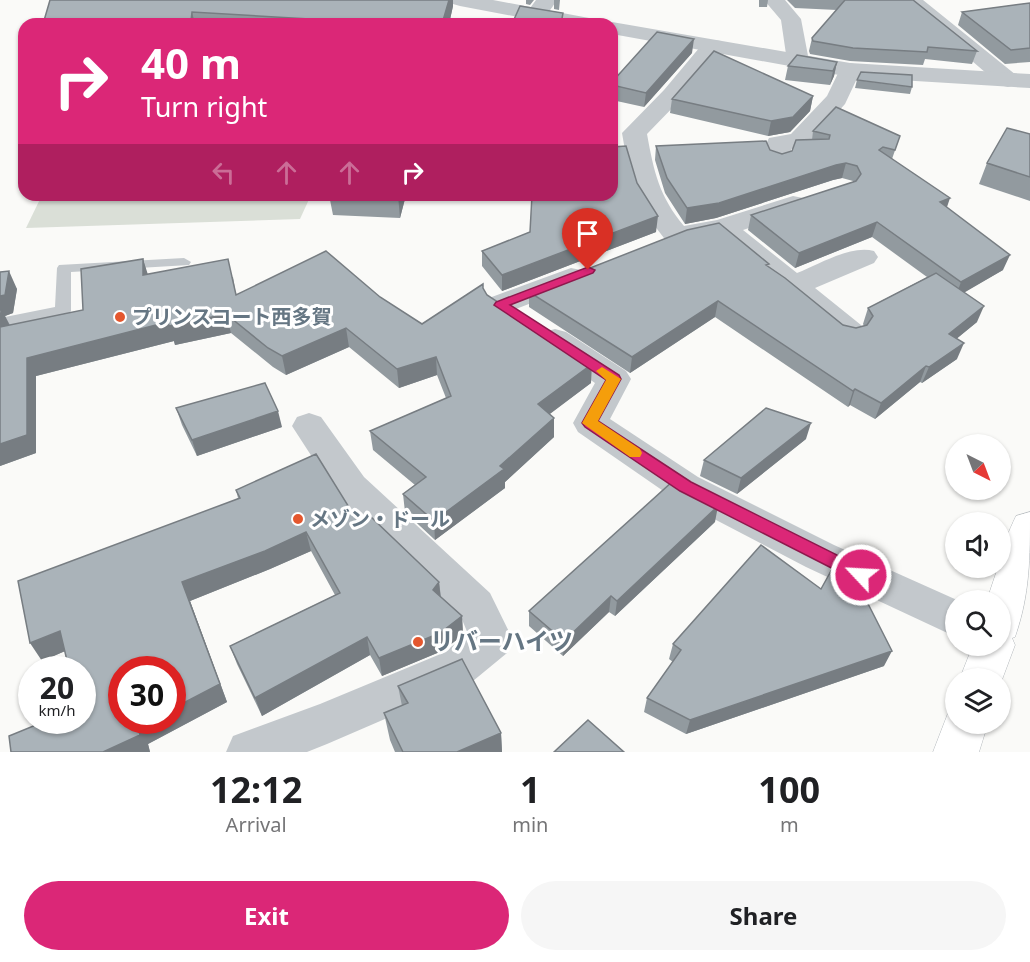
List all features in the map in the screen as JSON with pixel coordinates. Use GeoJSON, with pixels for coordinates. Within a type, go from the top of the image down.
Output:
{"type":"FeatureCollection","features":[{"type":"Feature","properties":{"kind":"highway"},"geometry":{"type":"LineString","coordinates":[[1011,590],[1030,527]]}},
{"type":"Feature","properties":{"kind":"highway"},"geometry":{"type":"LineString","coordinates":[[956,752],[962,734]]}},
{"type":"Feature","properties":{"kind":"street"},"geometry":{"type":"LineString","coordinates":[[774,0],[791,19],[798,61]]}},
{"type":"Feature","properties":{"kind":"street"},"geometry":{"type":"LineString","coordinates":[[911,0],[1019,81]]}},
{"type":"Feature","properties":{"kind":"street"},"geometry":{"type":"LineString","coordinates":[[466,1],[541,7],[571,18]]}},
{"type":"Feature","properties":{"kind":"street"},"geometry":{"type":"LineString","coordinates":[[618,29],[850,70],[1019,81]]}},
{"type":"Feature","properties":{"kind":"street"},"geometry":{"type":"LineString","coordinates":[[713,46],[672,95],[634,133],[643,180],[666,240],[723,227],[820,195]]}},
{"type":"Feature","properties":{"kind":"street"},"geometry":{"type":"LineString","coordinates":[[778,159],[778,143],[798,141],[837,99],[850,70]]}},
{"type":"Feature","properties":{"kind":"street"},"geometry":{"type":"LineString","coordinates":[[723,227],[850,332]]}},
{"type":"Feature","properties":{"kind":"street"},"geometry":{"type":"LineString","coordinates":[[795,285],[864,257]]}},
{"type":"Feature","properties":{"kind":"street"},"geometry":{"type":"LineString","coordinates":[[599,266],[500,305],[614,379],[590,423],[685,487],[819,556],[945,614]]}},
{"type":"Feature","properties":{"kind":"street"},"geometry":{"type":"LineString","coordinates":[[249,752],[327,723],[458,667],[492,640],[476,605],[351,488],[309,426]]}},
{"type":"Feature","properties":{"kind":"lane"},"geometry":{"type":"LineString","coordinates":[[0,323],[63,311],[64,268],[184,262]]}},
{"type":"Feature","properties":{"kind":"shaded area"},"geometry":{"type":"Polygon","coordinates":[[[39,201],[308,201],[300,219],[26,228],[39,201]]]}},
{"type":"Feature","properties":{"kind":"building"},"geometry":{"type":"Polygon","coordinates":[[[50,0],[449,0],[444,18],[294,18],[192,12],[191,18],[45,18],[50,0]]]}},
{"type":"Feature","properties":{"kind":"building"},"geometry":{"type":"Polygon","coordinates":[[[845,0],[913,0],[977,51],[928,47],[927,52],[853,48],[813,41],[812,38],[845,0]]]}},
{"type":"Feature","properties":{"kind":"building"},"geometry":{"type":"Polygon","coordinates":[[[1030,3],[1030,48],[1011,50],[962,12],[1030,3]]]}},
{"type":"Feature","properties":{"kind":"building"},"geometry":{"type":"Polygon","coordinates":[[[520,6],[563,13],[562,18],[515,18],[520,6]]]}},
{"type":"Feature","properties":{"kind":"building"},"geometry":{"type":"Polygon","coordinates":[[[657,32],[694,39],[646,93],[618,86],[618,75],[657,32]]]}},
{"type":"Feature","properties":{"kind":"building"},"geometry":{"type":"Polygon","coordinates":[[[714,51],[813,96],[793,117],[771,121],[672,99],[714,51]]]}},
{"type":"Feature","properties":{"kind":"building"},"geometry":{"type":"Polygon","coordinates":[[[797,55],[837,62],[833,71],[788,66],[797,55]]]}},
{"type":"Feature","properties":{"kind":"building"},"geometry":{"type":"Polygon","coordinates":[[[861,72],[912,75],[912,87],[857,80],[861,72]]]}},
{"type":"Feature","properties":{"kind":"building"},"geometry":{"type":"Polygon","coordinates":[[[836,107],[900,136],[895,150],[883,147],[879,150],[950,198],[940,202],[1010,255],[961,282],[877,222],[799,253],[751,215],[856,181],[861,174],[857,166],[846,163],[836,165],[719,203],[687,208],[667,178],[656,146],[766,141],[770,150],[782,154],[792,151],[796,140],[829,139],[830,135],[813,131],[836,107]]]}},
{"type":"Feature","properties":{"kind":"building"},"geometry":{"type":"Polygon","coordinates":[[[1007,128],[1030,134],[1030,177],[987,163],[1007,128]]]}},
{"type":"Feature","properties":{"kind":"building"},"geometry":{"type":"Polygon","coordinates":[[[626,146],[637,183],[658,216],[502,275],[482,251],[530,232],[532,201],[618,201],[618,147],[626,146]]]}},
{"type":"Feature","properties":{"kind":"building"},"geometry":{"type":"Polygon","coordinates":[[[719,223],[769,264],[766,265],[843,325],[856,328],[867,325],[873,316],[868,308],[936,273],[984,306],[949,334],[964,343],[929,367],[926,366],[881,403],[855,389],[853,391],[718,301],[632,357],[529,292],[687,230],[719,223]]]}},
{"type":"Feature","properties":{"kind":"building"},"geometry":{"type":"Polygon","coordinates":[[[326,251],[380,297],[422,324],[483,284],[487,295],[592,364],[538,404],[554,418],[500,466],[504,469],[434,521],[403,494],[426,477],[370,431],[451,396],[436,357],[397,369],[346,328],[282,356],[268,348],[226,314],[169,326],[168,322],[27,358],[27,435],[0,444],[0,327],[83,310],[81,269],[143,259],[143,275],[228,259],[236,295],[326,251]]]}},
{"type":"Feature","properties":{"kind":"building"},"geometry":{"type":"Polygon","coordinates":[[[9,271],[5,295],[0,296],[0,272],[9,271]]]}},
{"type":"Feature","properties":{"kind":"building"},"geometry":{"type":"Polygon","coordinates":[[[265,383],[278,411],[192,440],[176,408],[265,383]]]}},
{"type":"Feature","properties":{"kind":"building"},"geometry":{"type":"Polygon","coordinates":[[[766,408],[811,423],[741,478],[704,460],[766,408]]]}},
{"type":"Feature","properties":{"kind":"building"},"geometry":{"type":"Polygon","coordinates":[[[316,454],[360,525],[371,517],[439,582],[433,590],[462,616],[440,633],[379,658],[367,637],[255,698],[230,646],[340,593],[306,532],[265,551],[182,582],[220,684],[186,702],[186,656],[108,656],[108,734],[140,735],[103,752],[11,752],[9,736],[18,732],[96,734],[96,656],[66,656],[60,631],[30,643],[18,581],[240,498],[236,490],[316,454]]]}},
{"type":"Feature","properties":{"kind":"building"},"geometry":{"type":"Polygon","coordinates":[[[672,482],[718,506],[617,601],[611,596],[564,641],[529,611],[672,482]]]}},
{"type":"Feature","properties":{"kind":"building"},"geometry":{"type":"Polygon","coordinates":[[[761,545],[821,589],[831,571],[858,584],[892,651],[690,720],[647,698],[681,650],[673,644],[761,545]]]}},
{"type":"Feature","properties":{"kind":"building"},"geometry":{"type":"Polygon","coordinates":[[[462,659],[501,733],[457,752],[403,752],[384,713],[408,703],[398,686],[462,659]]]}},
{"type":"Feature","properties":{"kind":"building"},"geometry":{"type":"Polygon","coordinates":[[[588,720],[624,752],[554,752],[588,720]]]}},
{"type":"Feature","properties":{"kind":"slow traffic"},"geometry":{"type":"LineString","coordinates":[[602,371],[614,379],[590,423],[635,453]]}},
{"type":"Feature","properties":{"kind":"place","name":"プリンスコート西多賀"},"geometry":{"type":"Point","coordinates":[120,317]}},
{"type":"Feature","properties":{"kind":"place","name":"メゾン・ドール"},"geometry":{"type":"Point","coordinates":[298,519]}},
{"type":"Feature","properties":{"kind":"place","name":"リバーハイツ"},"geometry":{"type":"Point","coordinates":[418,642]}},
{"type":"Feature","properties":{"kind":"route"},"geometry":{"type":"LineString","coordinates":[[588,270],[500,305],[614,379],[590,423],[685,487],[861,575]]}}]}
